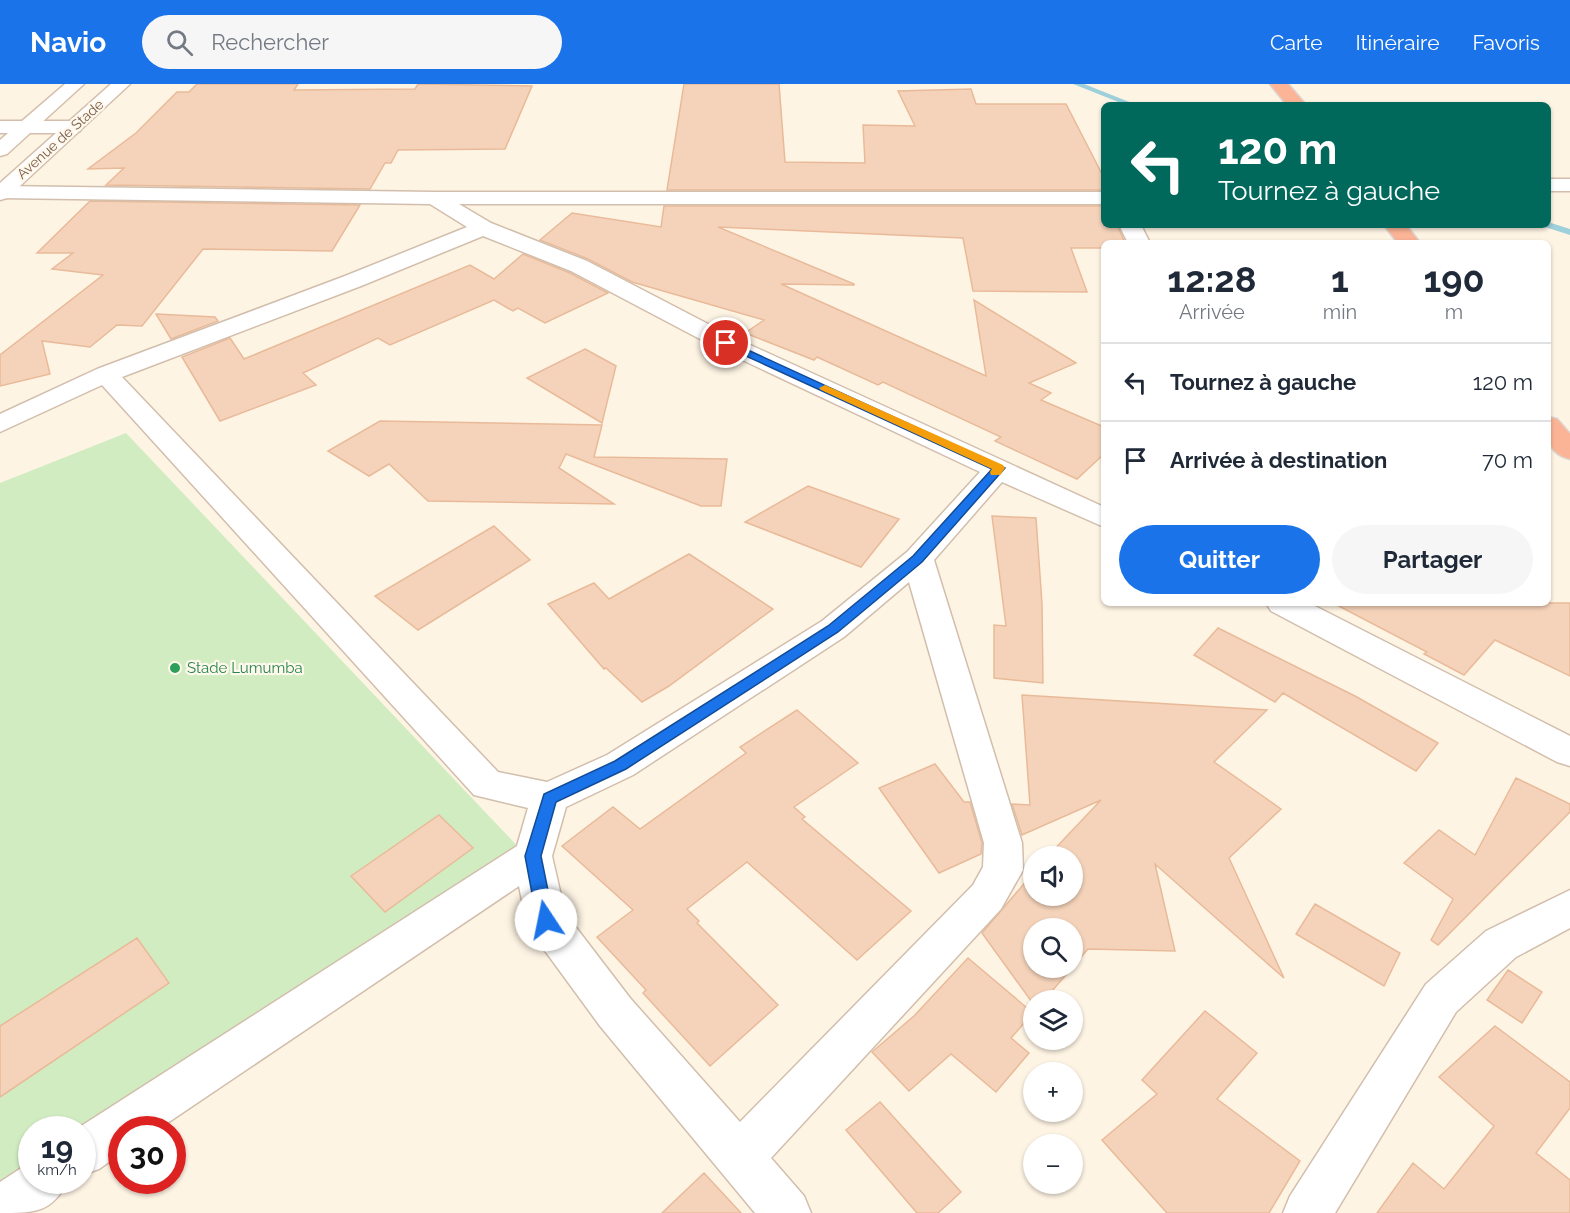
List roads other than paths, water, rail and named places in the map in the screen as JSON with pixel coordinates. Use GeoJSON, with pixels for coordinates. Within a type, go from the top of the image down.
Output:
{"type":"FeatureCollection","features":[{"type":"Feature","properties":{"kind":"highway"},"geometry":{"type":"LineString","coordinates":[[1279,84],[1294,102]]}},
{"type":"Feature","properties":{"kind":"highway"},"geometry":{"type":"LineString","coordinates":[[1397,228],[1407,240]]}},
{"type":"Feature","properties":{"kind":"highway"},"geometry":{"type":"LineString","coordinates":[[1551,429],[1570,451]]}},
{"type":"Feature","properties":{"kind":"street"},"geometry":{"type":"LineString","coordinates":[[0,150],[75,84]]}},
{"type":"Feature","properties":{"kind":"street","name":"Avenue de Stade"},"geometry":{"type":"LineString","coordinates":[[1,193],[121,84]]}},
{"type":"Feature","properties":{"kind":"street"},"geometry":{"type":"LineString","coordinates":[[0,127],[73,127]]}},
{"type":"Feature","properties":{"kind":"street"},"geometry":{"type":"LineString","coordinates":[[1551,185],[1570,185]]}},
{"type":"Feature","properties":{"kind":"street"},"geometry":{"type":"LineString","coordinates":[[1,193],[434,198],[1101,198]]}},
{"type":"Feature","properties":{"kind":"street"},"geometry":{"type":"LineString","coordinates":[[434,198],[483,228],[579,266],[726,343],[1101,517]]}},
{"type":"Feature","properties":{"kind":"street"},"geometry":{"type":"LineString","coordinates":[[0,424],[106,374],[353,281],[483,228]]}},
{"type":"Feature","properties":{"kind":"street"},"geometry":{"type":"LineString","coordinates":[[106,374],[487,785],[550,798],[620,765],[833,629],[918,559],[999,468]]}},
{"type":"Feature","properties":{"kind":"street"},"geometry":{"type":"LineString","coordinates":[[739,1157],[987,897],[1003,870],[1003,843],[918,559]]}},
{"type":"Feature","properties":{"kind":"street"},"geometry":{"type":"LineString","coordinates":[[1288,606],[1570,752]]}},
{"type":"Feature","properties":{"kind":"street"},"geometry":{"type":"LineString","coordinates":[[550,798],[533,856],[546,920],[615,1012],[787,1213]]}},
{"type":"Feature","properties":{"kind":"street"},"geometry":{"type":"LineString","coordinates":[[96,1143],[533,856]]}},
{"type":"Feature","properties":{"kind":"street"},"geometry":{"type":"LineString","coordinates":[[1306,1213],[1441,998],[1502,944],[1570,908]]}},
{"type":"Feature","properties":{"kind":"street"},"geometry":{"type":"LineString","coordinates":[[0,1212],[25,1194]]}},
{"type":"Feature","properties":{"kind":"waterway"},"geometry":{"type":"LineString","coordinates":[[1077,84],[1125,102]]}},
{"type":"Feature","properties":{"kind":"waterway"},"geometry":{"type":"LineString","coordinates":[[1551,226],[1570,232]]}},
{"type":"Feature","properties":{"kind":"place","name":"Stade Lumumba"},"geometry":{"type":"Point","coordinates":[175,668]}}]}
